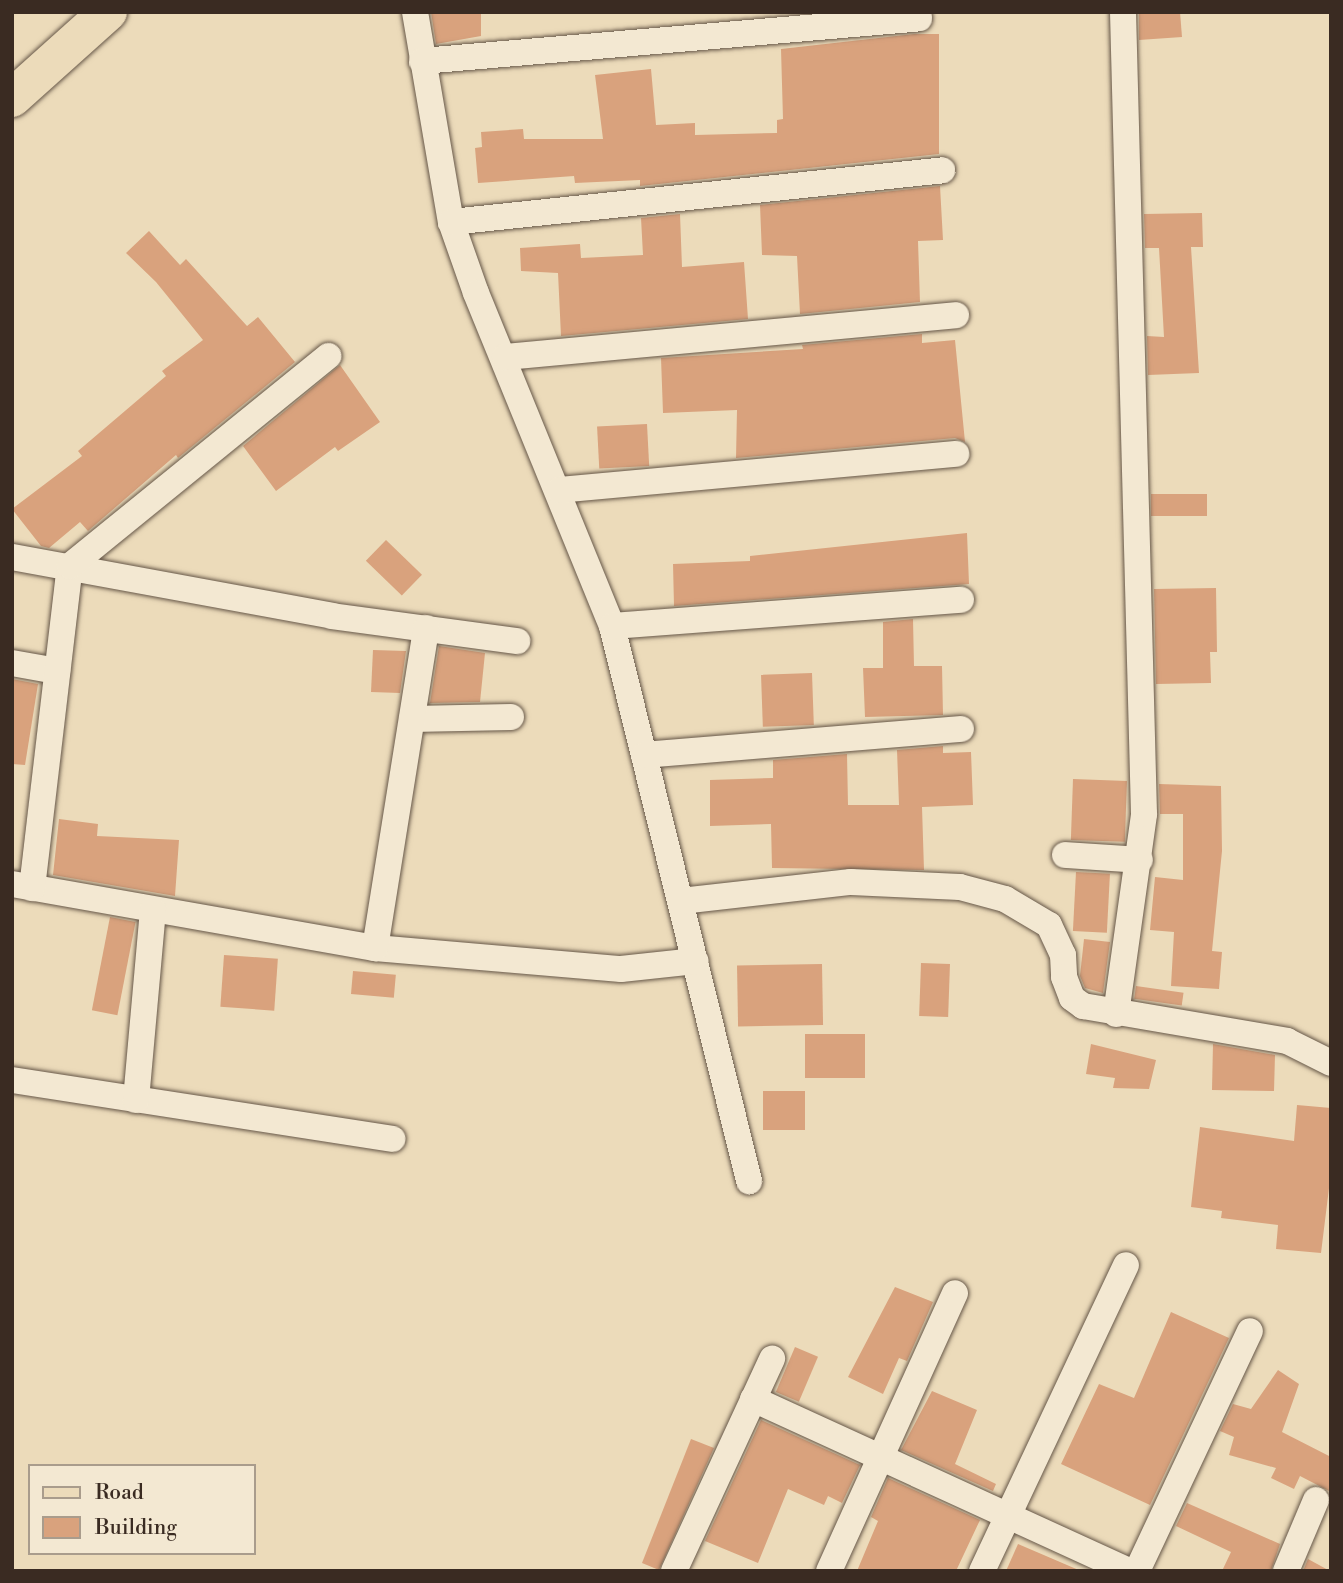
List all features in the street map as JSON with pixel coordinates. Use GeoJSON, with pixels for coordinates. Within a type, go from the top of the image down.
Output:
{"type":"FeatureCollection","features":[{"type":"Feature","properties":{"kind":"main road"},"geometry":{"type":"LineString","coordinates":[[12,98],[108,12]]}},
{"type":"Feature","properties":{"kind":"street"},"geometry":{"type":"LineString","coordinates":[[415,12],[451,222],[476,293],[505,357],[612,625],[749,1181]]}},
{"type":"Feature","properties":{"kind":"street"},"geometry":{"type":"LineString","coordinates":[[1116,1014],[1140,860],[1144,776],[1123,12]]}},
{"type":"Feature","properties":{"kind":"street"},"geometry":{"type":"LineString","coordinates":[[422,61],[919,18]]}},
{"type":"Feature","properties":{"kind":"street"},"geometry":{"type":"LineString","coordinates":[[451,222],[942,170]]}},
{"type":"Feature","properties":{"kind":"street"},"geometry":{"type":"LineString","coordinates":[[505,357],[956,315]]}},
{"type":"Feature","properties":{"kind":"street"},"geometry":{"type":"LineString","coordinates":[[328,356],[70,566],[57,671],[22,886],[375,948],[621,970],[658,968],[696,961]]}},
{"type":"Feature","properties":{"kind":"street"},"geometry":{"type":"LineString","coordinates":[[559,490],[956,454]]}},
{"type":"Feature","properties":{"kind":"street"},"geometry":{"type":"LineString","coordinates":[[12,557],[332,616],[517,641]]}},
{"type":"Feature","properties":{"kind":"street"},"geometry":{"type":"LineString","coordinates":[[612,625],[961,600]]}},
{"type":"Feature","properties":{"kind":"street"},"geometry":{"type":"LineString","coordinates":[[375,948],[426,628]]}},
{"type":"Feature","properties":{"kind":"street"},"geometry":{"type":"LineString","coordinates":[[12,663],[57,671]]}},
{"type":"Feature","properties":{"kind":"street"},"geometry":{"type":"LineString","coordinates":[[412,719],[511,717]]}},
{"type":"Feature","properties":{"kind":"street"},"geometry":{"type":"LineString","coordinates":[[644,755],[961,729]]}},
{"type":"Feature","properties":{"kind":"street"},"geometry":{"type":"LineString","coordinates":[[1065,855],[1140,860]]}},
{"type":"Feature","properties":{"kind":"street"},"geometry":{"type":"LineString","coordinates":[[681,901],[851,882],[904,881],[960,887],[1005,899],[1033,912],[1054,932],[1063,955],[1064,977],[1072,998],[1096,1011],[1287,1041],[1331,1063]]}},
{"type":"Feature","properties":{"kind":"street"},"geometry":{"type":"LineString","coordinates":[[136,1100],[153,910]]}},
{"type":"Feature","properties":{"kind":"street"},"geometry":{"type":"LineString","coordinates":[[12,1080],[392,1139]]}},
{"type":"Feature","properties":{"kind":"street"},"geometry":{"type":"LineString","coordinates":[[982,1571],[1126,1265]]}},
{"type":"Feature","properties":{"kind":"street"},"geometry":{"type":"LineString","coordinates":[[829,1571],[884,1457],[955,1293]]}},
{"type":"Feature","properties":{"kind":"street"},"geometry":{"type":"LineString","coordinates":[[1137,1571],[1250,1331]]}},
{"type":"Feature","properties":{"kind":"street"},"geometry":{"type":"LineString","coordinates":[[674,1571],[772,1359]]}},
{"type":"Feature","properties":{"kind":"street"},"geometry":{"type":"LineString","coordinates":[[754,1399],[1129,1571]]}},
{"type":"Feature","properties":{"kind":"street"},"geometry":{"type":"LineString","coordinates":[[1286,1571],[1316,1500]]}},
{"type":"Feature","properties":{"kind":"building"},"geometry":{"type":"Polygon","coordinates":[[[431,12],[481,12],[481,36],[436,44],[431,12]]]}},
{"type":"Feature","properties":{"kind":"building"},"geometry":{"type":"Polygon","coordinates":[[[1139,12],[1180,12],[1182,37],[1139,40],[1139,12]]]}},
{"type":"Feature","properties":{"kind":"building"},"geometry":{"type":"Polygon","coordinates":[[[914,34],[939,34],[939,154],[640,186],[640,180],[575,183],[574,176],[478,183],[475,148],[482,147],[481,132],[523,129],[524,139],[603,139],[595,75],[651,69],[656,125],[695,123],[695,135],[777,133],[777,120],[783,119],[781,49],[914,34]]]}},
{"type":"Feature","properties":{"kind":"building"},"geometry":{"type":"Polygon","coordinates":[[[940,186],[943,240],[918,241],[920,302],[800,314],[797,256],[762,255],[760,205],[940,186]]]}},
{"type":"Feature","properties":{"kind":"building"},"geometry":{"type":"Polygon","coordinates":[[[1202,213],[1203,247],[1191,247],[1199,373],[1148,375],[1147,336],[1164,337],[1159,248],[1145,248],[1144,214],[1202,213]]]}},
{"type":"Feature","properties":{"kind":"building"},"geometry":{"type":"Polygon","coordinates":[[[680,214],[682,267],[744,262],[748,319],[561,336],[558,273],[521,271],[520,248],[580,244],[581,258],[643,255],[641,218],[680,214]]]}},
{"type":"Feature","properties":{"kind":"building"},"geometry":{"type":"Polygon","coordinates":[[[149,231],[180,265],[186,259],[247,326],[258,317],[295,362],[178,458],[176,455],[88,531],[80,522],[49,548],[41,546],[12,509],[82,456],[78,451],[166,376],[162,371],[203,340],[156,282],[126,253],[149,231]]]}},
{"type":"Feature","properties":{"kind":"building"},"geometry":{"type":"Polygon","coordinates":[[[922,334],[922,343],[955,340],[965,442],[955,438],[736,458],[737,410],[663,413],[661,358],[803,349],[802,345],[922,334]]]}},
{"type":"Feature","properties":{"kind":"building"},"geometry":{"type":"Polygon","coordinates":[[[340,365],[380,422],[338,451],[335,447],[276,491],[243,446],[340,365]]]}},
{"type":"Feature","properties":{"kind":"building"},"geometry":{"type":"Polygon","coordinates":[[[647,424],[649,466],[599,469],[597,427],[647,424]]]}},
{"type":"Feature","properties":{"kind":"building"},"geometry":{"type":"Polygon","coordinates":[[[1151,494],[1207,494],[1207,516],[1151,516],[1151,494]]]}},
{"type":"Feature","properties":{"kind":"building"},"geometry":{"type":"Polygon","coordinates":[[[967,533],[969,584],[674,606],[673,564],[750,561],[750,556],[967,533]]]}},
{"type":"Feature","properties":{"kind":"building"},"geometry":{"type":"Polygon","coordinates":[[[386,540],[422,575],[402,596],[366,561],[386,540]]]}},
{"type":"Feature","properties":{"kind":"building"},"geometry":{"type":"Polygon","coordinates":[[[1216,588],[1217,652],[1210,652],[1211,683],[1156,684],[1154,589],[1216,588]]]}},
{"type":"Feature","properties":{"kind":"building"},"geometry":{"type":"Polygon","coordinates":[[[913,619],[914,666],[942,666],[943,715],[865,717],[863,668],[883,668],[883,622],[913,619]]]}},
{"type":"Feature","properties":{"kind":"building"},"geometry":{"type":"Polygon","coordinates":[[[439,646],[485,653],[480,702],[430,703],[439,646]]]}},
{"type":"Feature","properties":{"kind":"building"},"geometry":{"type":"Polygon","coordinates":[[[373,650],[406,651],[400,693],[371,692],[373,650]]]}},
{"type":"Feature","properties":{"kind":"building"},"geometry":{"type":"Polygon","coordinates":[[[812,673],[814,725],[763,727],[761,675],[812,673]]]}},
{"type":"Feature","properties":{"kind":"building"},"geometry":{"type":"Polygon","coordinates":[[[12,679],[38,684],[25,765],[12,764],[12,679]]]}},
{"type":"Feature","properties":{"kind":"building"},"geometry":{"type":"Polygon","coordinates":[[[943,746],[943,753],[971,752],[973,805],[922,807],[924,870],[772,868],[771,824],[710,826],[710,780],[773,778],[773,760],[847,754],[848,805],[899,805],[897,750],[943,746]]]}},
{"type":"Feature","properties":{"kind":"building"},"geometry":{"type":"Polygon","coordinates":[[[1073,779],[1127,781],[1125,842],[1071,840],[1073,779]]]}},
{"type":"Feature","properties":{"kind":"building"},"geometry":{"type":"Polygon","coordinates":[[[1159,784],[1221,786],[1222,851],[1212,951],[1222,952],[1219,989],[1171,986],[1174,932],[1150,930],[1155,877],[1183,880],[1183,814],[1160,814],[1159,784]]]}},
{"type":"Feature","properties":{"kind":"building"},"geometry":{"type":"Polygon","coordinates":[[[59,819],[98,824],[97,836],[179,840],[175,896],[53,875],[59,819]]]}},
{"type":"Feature","properties":{"kind":"building"},"geometry":{"type":"Polygon","coordinates":[[[1076,872],[1110,874],[1107,933],[1073,931],[1076,872]]]}},
{"type":"Feature","properties":{"kind":"building"},"geometry":{"type":"Polygon","coordinates":[[[110,917],[136,922],[117,1015],[92,1010],[110,917]]]}},
{"type":"Feature","properties":{"kind":"building"},"geometry":{"type":"Polygon","coordinates":[[[1084,939],[1110,942],[1103,993],[1085,988],[1080,976],[1084,939]]]}},
{"type":"Feature","properties":{"kind":"building"},"geometry":{"type":"Polygon","coordinates":[[[224,955],[278,959],[274,1011],[220,1007],[224,955]]]}},
{"type":"Feature","properties":{"kind":"building"},"geometry":{"type":"Polygon","coordinates":[[[921,963],[950,964],[948,1017],[919,1016],[921,963]]]}},
{"type":"Feature","properties":{"kind":"building"},"geometry":{"type":"Polygon","coordinates":[[[822,964],[823,1025],[738,1026],[737,965],[822,964]]]}},
{"type":"Feature","properties":{"kind":"building"},"geometry":{"type":"Polygon","coordinates":[[[353,971],[396,975],[394,998],[351,994],[353,971]]]}},
{"type":"Feature","properties":{"kind":"building"},"geometry":{"type":"Polygon","coordinates":[[[1136,986],[1184,993],[1182,1006],[1134,999],[1136,986]]]}},
{"type":"Feature","properties":{"kind":"building"},"geometry":{"type":"Polygon","coordinates":[[[805,1034],[865,1034],[865,1078],[805,1078],[805,1034]]]}},
{"type":"Feature","properties":{"kind":"building"},"geometry":{"type":"Polygon","coordinates":[[[1091,1044],[1156,1060],[1149,1089],[1113,1088],[1115,1078],[1086,1074],[1091,1044]]]}},
{"type":"Feature","properties":{"kind":"building"},"geometry":{"type":"Polygon","coordinates":[[[1213,1044],[1275,1055],[1274,1091],[1212,1090],[1213,1044]]]}},
{"type":"Feature","properties":{"kind":"building"},"geometry":{"type":"Polygon","coordinates":[[[763,1091],[805,1091],[805,1130],[763,1130],[763,1091]]]}},
{"type":"Feature","properties":{"kind":"building"},"geometry":{"type":"Polygon","coordinates":[[[1297,1105],[1331,1108],[1331,1172],[1321,1253],[1276,1249],[1278,1225],[1221,1218],[1222,1211],[1191,1207],[1200,1127],[1294,1141],[1297,1105]]]}},
{"type":"Feature","properties":{"kind":"building"},"geometry":{"type":"Polygon","coordinates":[[[895,1287],[933,1302],[907,1361],[899,1358],[883,1394],[848,1377],[895,1287]]]}},
{"type":"Feature","properties":{"kind":"building"},"geometry":{"type":"Polygon","coordinates":[[[1171,1312],[1229,1338],[1150,1505],[1061,1464],[1099,1384],[1134,1398],[1171,1312]]]}},
{"type":"Feature","properties":{"kind":"building"},"geometry":{"type":"Polygon","coordinates":[[[795,1347],[818,1357],[799,1402],[776,1392],[795,1347]]]}},
{"type":"Feature","properties":{"kind":"building"},"geometry":{"type":"Polygon","coordinates":[[[1278,1370],[1299,1384],[1282,1432],[1331,1457],[1331,1492],[1300,1476],[1294,1489],[1271,1478],[1276,1468],[1229,1455],[1234,1437],[1220,1431],[1233,1404],[1251,1409],[1278,1370]]]}},
{"type":"Feature","properties":{"kind":"building"},"geometry":{"type":"Polygon","coordinates":[[[932,1391],[977,1410],[955,1464],[996,1484],[993,1491],[901,1450],[932,1391]]]}},
{"type":"Feature","properties":{"kind":"building"},"geometry":{"type":"Polygon","coordinates":[[[761,1420],[860,1465],[842,1503],[828,1496],[824,1505],[788,1489],[758,1563],[705,1541],[761,1420]]]}},
{"type":"Feature","properties":{"kind":"building"},"geometry":{"type":"Polygon","coordinates":[[[691,1439],[714,1448],[659,1570],[642,1563],[691,1439]]]}},
{"type":"Feature","properties":{"kind":"building"},"geometry":{"type":"Polygon","coordinates":[[[888,1478],[980,1520],[956,1571],[857,1571],[878,1521],[871,1517],[888,1478]]]}},
{"type":"Feature","properties":{"kind":"building"},"geometry":{"type":"Polygon","coordinates":[[[1187,1503],[1280,1544],[1271,1571],[1222,1571],[1231,1552],[1176,1526],[1187,1503]]]}},
{"type":"Feature","properties":{"kind":"building"},"geometry":{"type":"Polygon","coordinates":[[[1018,1544],[1081,1571],[1006,1571],[1018,1544]]]}},
{"type":"Feature","properties":{"kind":"building"},"geometry":{"type":"Polygon","coordinates":[[[1308,1559],[1330,1571],[1303,1571],[1308,1559]]]}}]}
